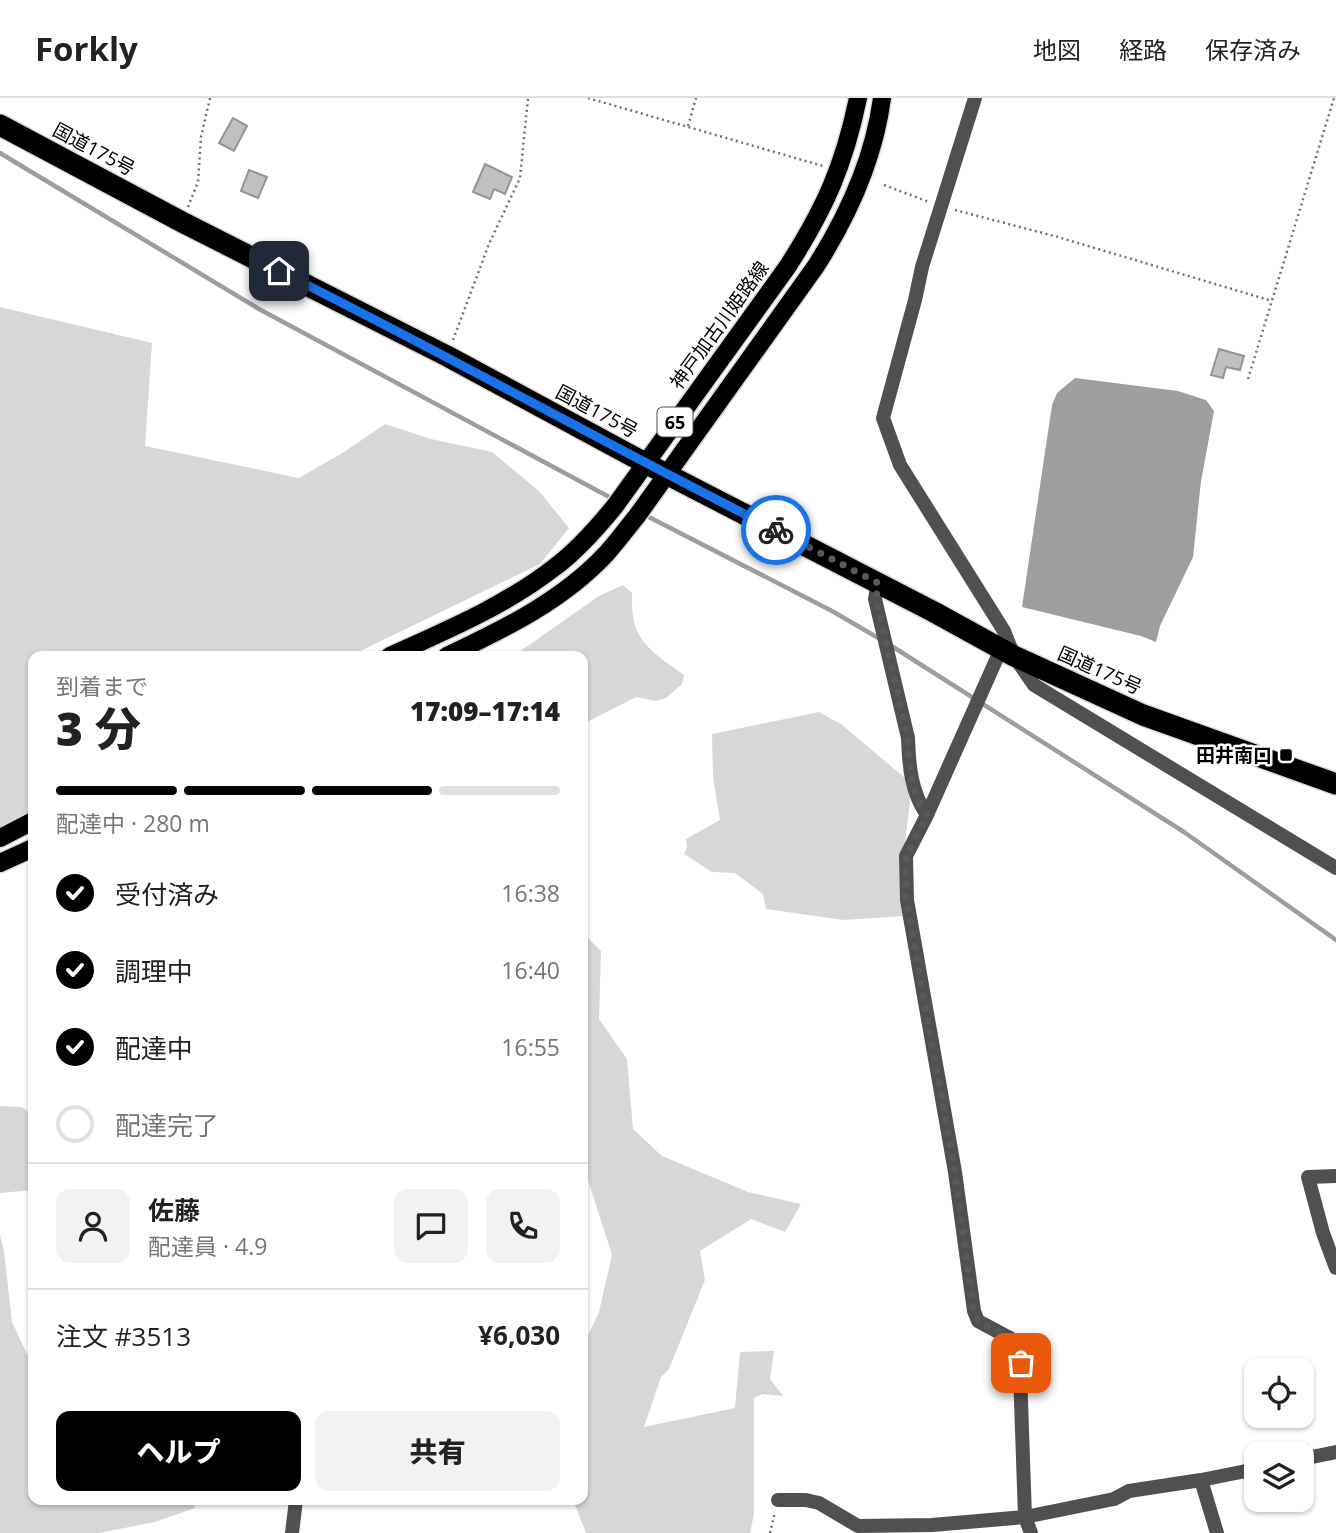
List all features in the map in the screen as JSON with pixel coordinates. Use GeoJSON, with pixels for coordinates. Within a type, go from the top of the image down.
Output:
{"type":"FeatureCollection","features":[{"type":"Feature","properties":{"kind":"highway","name":"国道175号"},"geometry":{"type":"LineString","coordinates":[[0,125],[183,222],[447,356],[645,463],[1008,652],[1143,715],[1336,784]]}},
{"type":"Feature","properties":{"kind":"main road","name":"神戸加古川姫路線"},"geometry":{"type":"LineString","coordinates":[[401,651],[489,611],[555,568],[586,541],[615,506],[788,266],[813,227],[837,178],[858,98]]}},
{"type":"Feature","properties":{"kind":"main road","name":"65"},"geometry":{"type":"LineString","coordinates":[[457,651],[547,604],[606,554],[637,516],[816,266],[836,234],[855,196],[870,153],[882,98]]}},
{"type":"Feature","properties":{"kind":"main road"},"geometry":{"type":"LineString","coordinates":[[0,838],[28,824]]}},
{"type":"Feature","properties":{"kind":"main road"},"geometry":{"type":"LineString","coordinates":[[0,863],[28,850]]}},
{"type":"Feature","properties":{"kind":"street"},"geometry":{"type":"LineString","coordinates":[[975,98],[922,267],[883,418],[900,465],[1004,631],[1008,652],[1034,685],[1336,868]]}},
{"type":"Feature","properties":{"kind":"street"},"geometry":{"type":"LineString","coordinates":[[878,583],[876,599],[908,738],[916,799],[927,815]]}},
{"type":"Feature","properties":{"kind":"street"},"geometry":{"type":"LineString","coordinates":[[1008,652],[906,856],[906,900],[948,1131],[974,1311],[978,1321],[1020,1343],[1026,1517],[1031,1533]]}},
{"type":"Feature","properties":{"kind":"street"},"geometry":{"type":"LineString","coordinates":[[1336,1176],[1308,1177],[1323,1233],[1336,1268]]}},
{"type":"Feature","properties":{"kind":"street"},"geometry":{"type":"LineString","coordinates":[[1314,1457],[1336,1452]]}},
{"type":"Feature","properties":{"kind":"street"},"geometry":{"type":"LineString","coordinates":[[778,1500],[819,1503],[858,1526],[932,1525],[1026,1517],[1114,1499],[1129,1491],[1244,1471]]}},
{"type":"Feature","properties":{"kind":"street"},"geometry":{"type":"LineString","coordinates":[[1201,1480],[1217,1533]]}},
{"type":"Feature","properties":{"kind":"street"},"geometry":{"type":"LineString","coordinates":[[292,1533],[295,1505]]}},
{"type":"Feature","properties":{"kind":"path"},"geometry":{"type":"LineString","coordinates":[[183,222],[198,182],[201,137],[210,98]]}},
{"type":"Feature","properties":{"kind":"path"},"geometry":{"type":"LineString","coordinates":[[447,356],[489,244],[520,178],[528,98]]}},
{"type":"Feature","properties":{"kind":"path"},"geometry":{"type":"LineString","coordinates":[[588,98],[822,166]]}},
{"type":"Feature","properties":{"kind":"path"},"geometry":{"type":"LineString","coordinates":[[688,126],[696,98]]}},
{"type":"Feature","properties":{"kind":"path"},"geometry":{"type":"LineString","coordinates":[[1248,379],[1334,98]]}},
{"type":"Feature","properties":{"kind":"path"},"geometry":{"type":"LineString","coordinates":[[884,185],[943,207],[1058,237],[1272,301]]}},
{"type":"Feature","properties":{"kind":"path"},"geometry":{"type":"LineString","coordinates":[[770,1533],[778,1500]]}},
{"type":"Feature","properties":{"kind":"shaded area"},"geometry":{"type":"Polygon","coordinates":[[[0,307],[152,343],[145,446],[299,478],[385,424],[431,439],[492,452],[539,491],[569,528],[540,564],[360,651],[28,651],[28,816],[0,830],[0,307]]]}},
{"type":"Feature","properties":{"kind":"shaded area"},"geometry":{"type":"Polygon","coordinates":[[[1075,378],[1178,391],[1206,400],[1214,411],[1201,481],[1193,557],[1160,626],[1156,642],[1022,607],[1052,405],[1057,393],[1075,378]]]}},
{"type":"Feature","properties":{"kind":"shaded area"},"geometry":{"type":"Polygon","coordinates":[[[623,585],[632,593],[634,622],[642,639],[654,653],[684,675],[682,684],[666,698],[656,701],[636,697],[588,721],[588,651],[520,651],[599,596],[623,585]]]}},
{"type":"Feature","properties":{"kind":"shaded area"},"geometry":{"type":"Polygon","coordinates":[[[819,712],[841,724],[912,784],[904,851],[905,916],[844,920],[766,909],[763,894],[735,873],[712,872],[684,854],[686,839],[720,820],[713,777],[712,734],[819,712]]]}},
{"type":"Feature","properties":{"kind":"shaded area"},"geometry":{"type":"Polygon","coordinates":[[[588,938],[601,951],[599,1019],[627,1059],[633,1129],[662,1156],[748,1192],[801,1204],[785,1232],[751,1219],[700,1251],[705,1280],[669,1369],[661,1377],[644,1427],[735,1408],[740,1352],[774,1351],[770,1379],[783,1396],[763,1394],[754,1398],[754,1514],[750,1533],[586,1533],[575,1505],[588,1505],[588,1335],[599,1312],[612,1255],[588,1180],[588,938]]]}},
{"type":"Feature","properties":{"kind":"shaded area"},"geometry":{"type":"Polygon","coordinates":[[[0,1106],[22,1107],[28,1112],[28,1190],[0,1193],[0,1106]]]}},
{"type":"Feature","properties":{"kind":"shaded area"},"geometry":{"type":"Polygon","coordinates":[[[0,1235],[12,1322],[28,1356],[28,1505],[194,1505],[195,1508],[155,1522],[99,1533],[0,1533],[0,1235]]]}},
{"type":"Feature","properties":{"kind":"building"},"geometry":{"type":"Polygon","coordinates":[[[233,118],[247,126],[234,151],[219,143],[233,118]]]}},
{"type":"Feature","properties":{"kind":"building"},"geometry":{"type":"Polygon","coordinates":[[[485,164],[512,177],[505,194],[494,189],[490,199],[473,192],[485,164]]]}},
{"type":"Feature","properties":{"kind":"building"},"geometry":{"type":"Polygon","coordinates":[[[249,170],[267,177],[258,198],[241,191],[249,170]]]}},
{"type":"Feature","properties":{"kind":"building"},"geometry":{"type":"Polygon","coordinates":[[[1219,349],[1244,356],[1240,370],[1226,367],[1223,378],[1211,375],[1219,349]]]}},
{"type":"Feature","properties":{"kind":"waterway"},"geometry":{"type":"LineString","coordinates":[[0,153],[259,309],[613,499]]}},
{"type":"Feature","properties":{"kind":"waterway"},"geometry":{"type":"LineString","coordinates":[[643,514],[832,611],[880,639]]}},
{"type":"Feature","properties":{"kind":"waterway"},"geometry":{"type":"LineString","coordinates":[[890,645],[1184,832],[1336,940]]}},
{"type":"Feature","properties":{"kind":"way so far"},"geometry":{"type":"LineString","coordinates":[[776,530],[878,583],[876,599],[908,738],[916,799],[927,815],[906,856],[906,900],[930,1021],[955,1172],[974,1311],[978,1321],[1020,1343],[1021,1363]]}},
{"type":"Feature","properties":{"kind":"place","name":"田井南口"},"geometry":{"type":"Point","coordinates":[1286,755]}},
{"type":"Feature","properties":{"kind":"route"},"geometry":{"type":"LineString","coordinates":[[279,271],[447,356],[776,530]]}}]}
